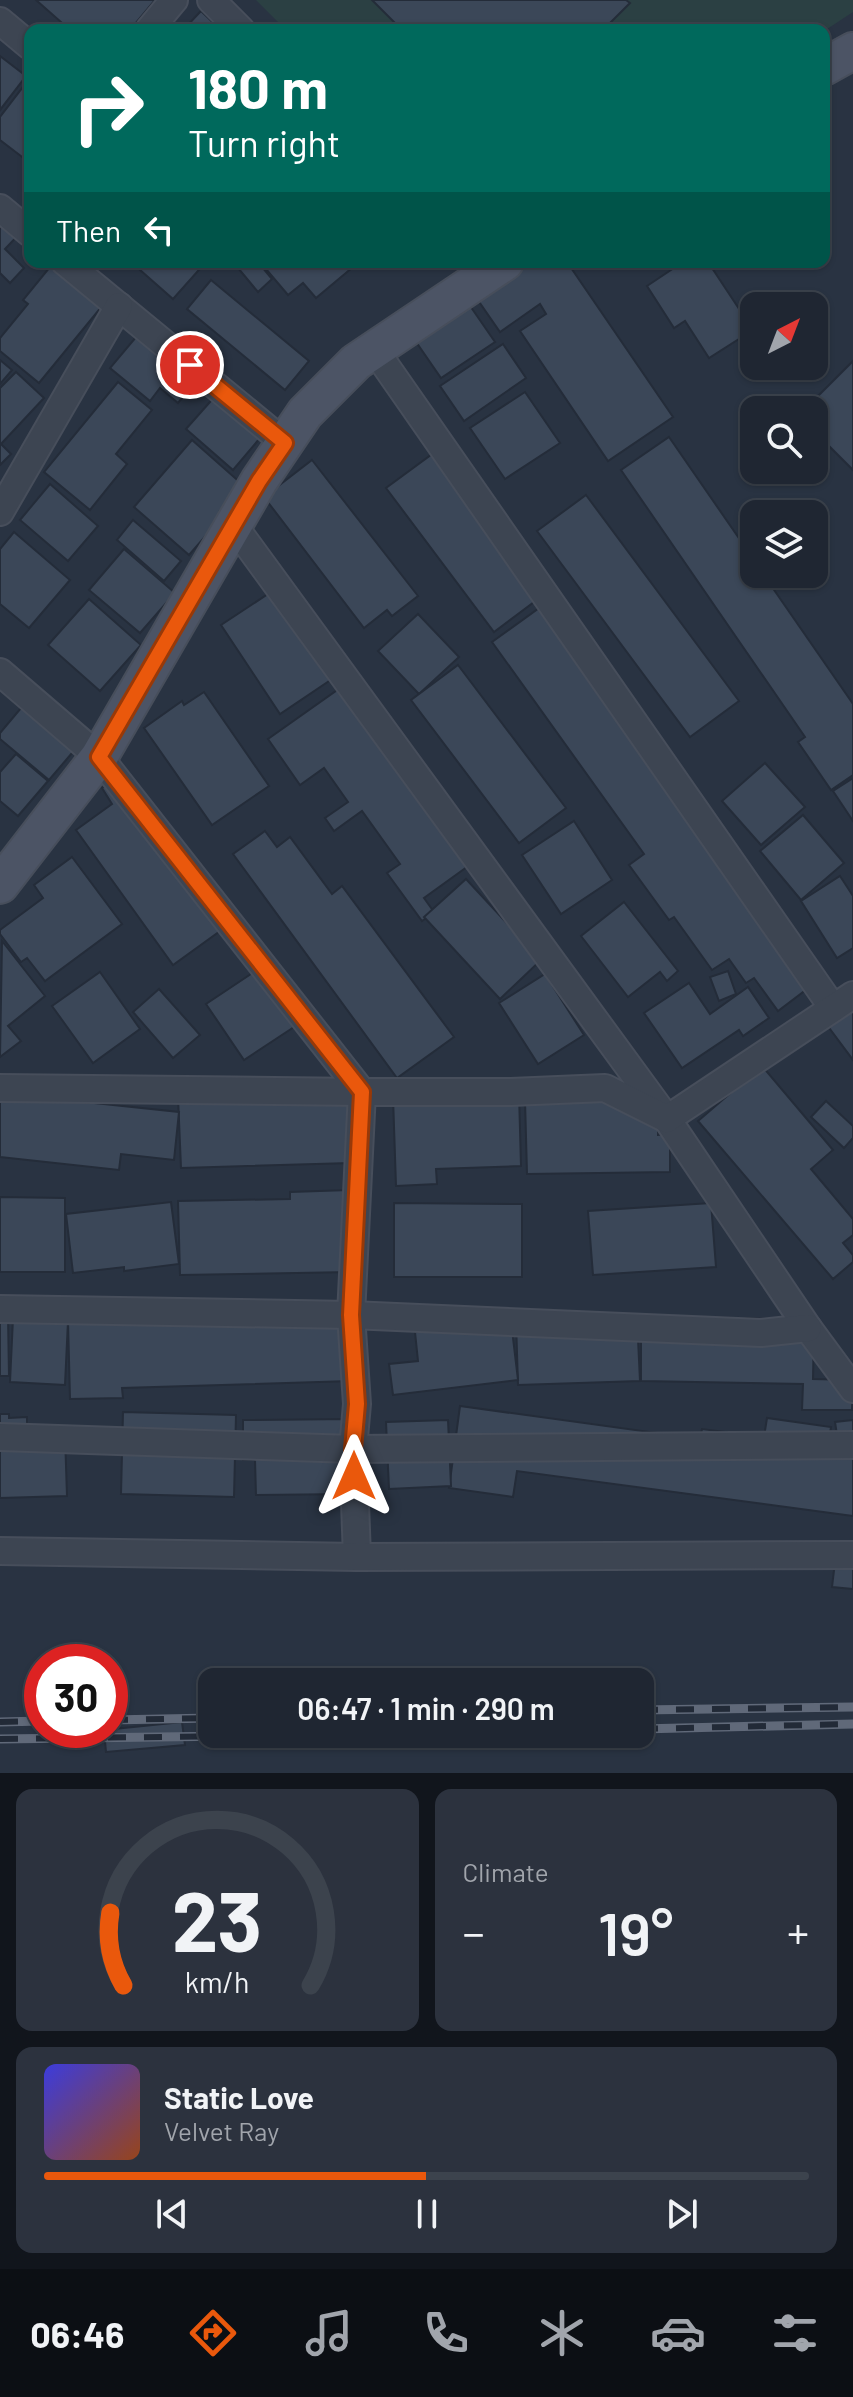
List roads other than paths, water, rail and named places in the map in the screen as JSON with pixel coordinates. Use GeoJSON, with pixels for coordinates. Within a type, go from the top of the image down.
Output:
{"type":"FeatureCollection","features":[{"type":"Feature","properties":{"kind":"main road"},"geometry":{"type":"LineString","coordinates":[[830,64],[853,51]]}},
{"type":"Feature","properties":{"kind":"main road"},"geometry":{"type":"LineString","coordinates":[[0,885],[99,757],[259,481],[305,413],[356,362],[486,268]]}},
{"type":"Feature","properties":{"kind":"street"},"geometry":{"type":"LineString","coordinates":[[154,24],[174,0]]}},
{"type":"Feature","properties":{"kind":"street"},"geometry":{"type":"LineString","coordinates":[[211,0],[235,24]]}},
{"type":"Feature","properties":{"kind":"street"},"geometry":{"type":"LineString","coordinates":[[0,21],[24,41]]}},
{"type":"Feature","properties":{"kind":"street"},"geometry":{"type":"LineString","coordinates":[[0,208],[24,228]]}},
{"type":"Feature","properties":{"kind":"street"},"geometry":{"type":"LineString","coordinates":[[72,268],[285,443]]}},
{"type":"Feature","properties":{"kind":"street"},"geometry":{"type":"LineString","coordinates":[[0,512],[119,306]]}},
{"type":"Feature","properties":{"kind":"street"},"geometry":{"type":"LineString","coordinates":[[374,349],[843,1001],[667,1119]]}},
{"type":"Feature","properties":{"kind":"street"},"geometry":{"type":"LineString","coordinates":[[234,526],[667,1119],[808,1328],[853,1389]]}},
{"type":"Feature","properties":{"kind":"street"},"geometry":{"type":"LineString","coordinates":[[0,672],[99,757],[362,1092],[351,1315],[357,1404],[353,1449],[357,1557]]}},
{"type":"Feature","properties":{"kind":"street"},"geometry":{"type":"LineString","coordinates":[[0,1088],[511,1092],[605,1088],[667,1119]]}},
{"type":"Feature","properties":{"kind":"street"},"geometry":{"type":"LineString","coordinates":[[0,1309],[351,1315],[761,1333],[808,1328]]}},
{"type":"Feature","properties":{"kind":"street"},"geometry":{"type":"LineString","coordinates":[[0,1437],[353,1449],[853,1445]]}},
{"type":"Feature","properties":{"kind":"street"},"geometry":{"type":"LineString","coordinates":[[0,1551],[357,1557],[853,1555]]}},
{"type":"Feature","properties":{"kind":"railway"},"geometry":{"type":"LineString","coordinates":[[654,1710],[853,1707]]}},
{"type":"Feature","properties":{"kind":"railway"},"geometry":{"type":"LineString","coordinates":[[128,1720],[198,1718]]}},
{"type":"Feature","properties":{"kind":"railway"},"geometry":{"type":"LineString","coordinates":[[0,1722],[24,1721]]}},
{"type":"Feature","properties":{"kind":"railway"},"geometry":{"type":"LineString","coordinates":[[654,1729],[853,1724]]}},
{"type":"Feature","properties":{"kind":"railway"},"geometry":{"type":"LineString","coordinates":[[0,1739],[198,1736]]}}]}
